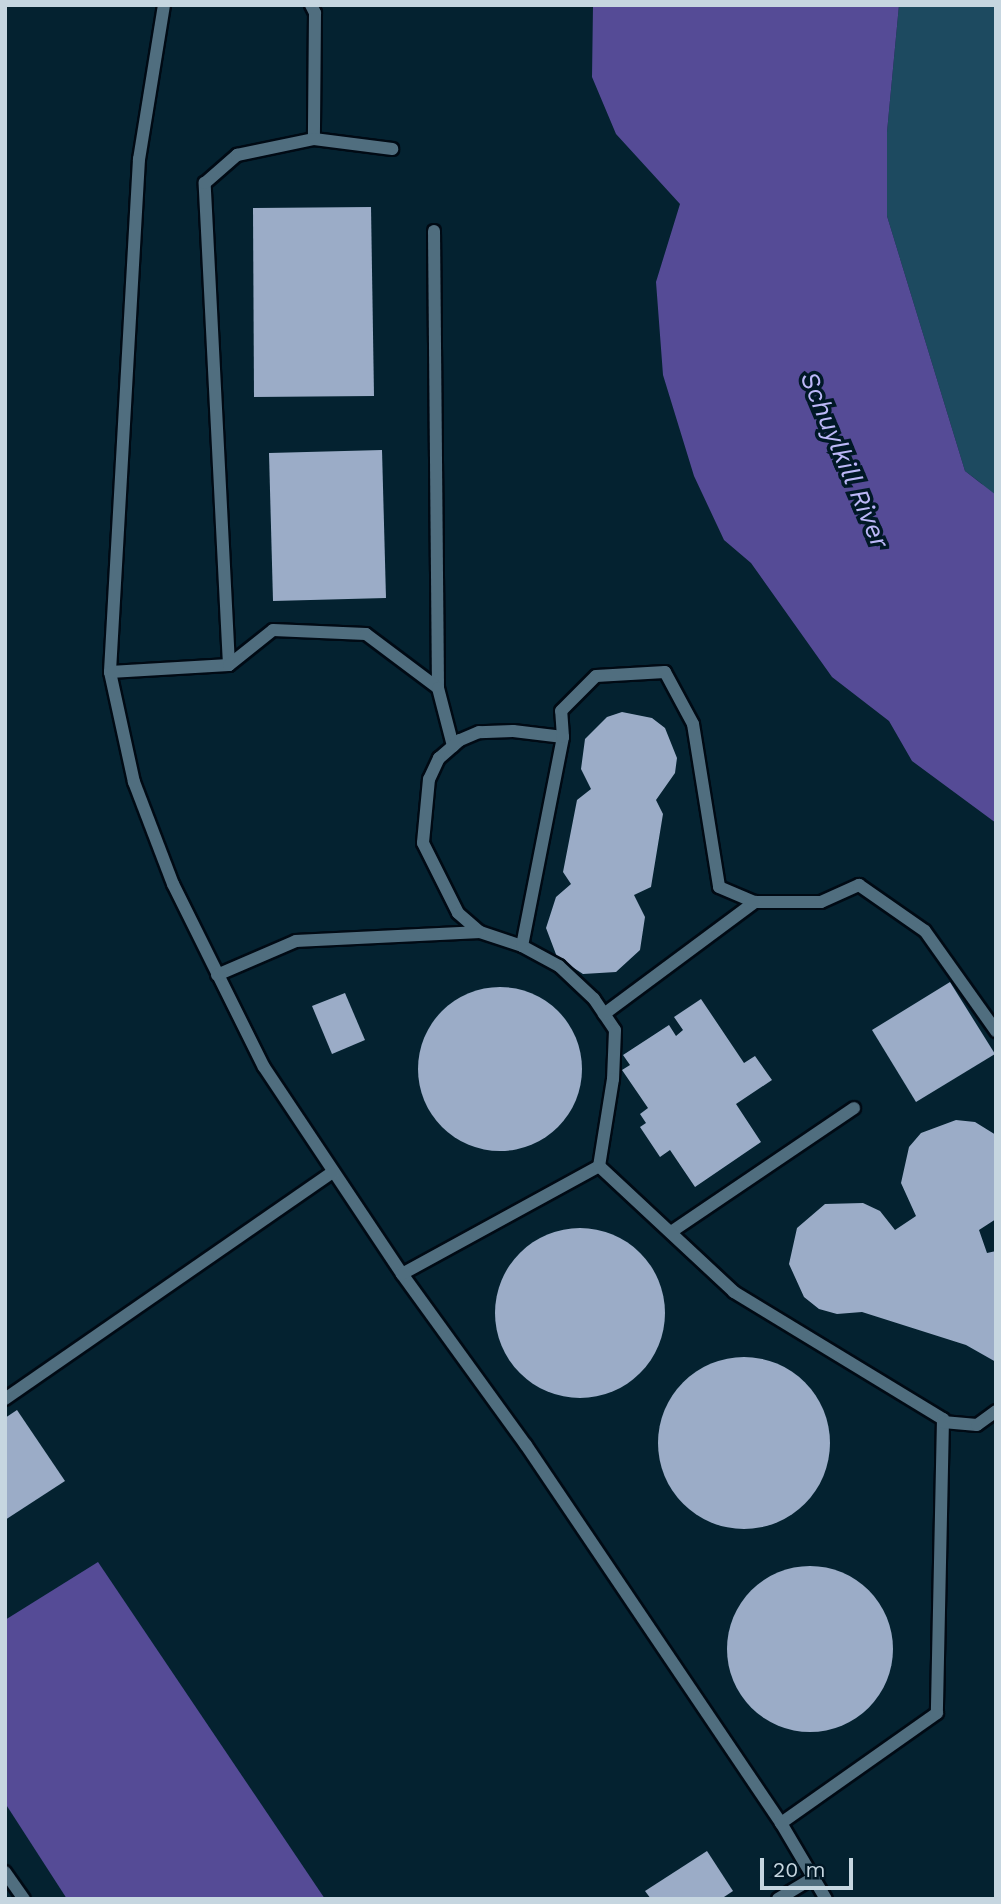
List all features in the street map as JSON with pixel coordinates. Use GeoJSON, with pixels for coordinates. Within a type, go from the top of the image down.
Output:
{"type":"FeatureCollection","features":[{"type":"Feature","properties":{"kind":"lane"},"geometry":{"type":"LineString","coordinates":[[164,5],[139,159],[110,673],[134,782],[173,884],[264,1067],[402,1274],[526,1445],[781,1823],[826,1899]]}},
{"type":"Feature","properties":{"kind":"lane"},"geometry":{"type":"LineString","coordinates":[[311,5],[315,13],[314,139]]}},
{"type":"Feature","properties":{"kind":"lane"},"geometry":{"type":"LineString","coordinates":[[229,665],[205,183],[237,155],[314,139],[392,149]]}},
{"type":"Feature","properties":{"kind":"lane"},"geometry":{"type":"LineString","coordinates":[[434,231],[438,688],[453,746]]}},
{"type":"Feature","properties":{"kind":"lane"},"geometry":{"type":"LineString","coordinates":[[110,673],[229,665],[273,631],[366,634],[438,688]]}},
{"type":"Feature","properties":{"kind":"lane"},"geometry":{"type":"LineString","coordinates":[[522,946],[563,737],[561,711],[596,676],[665,672],[693,724],[719,887],[755,902],[821,902],[859,884],[925,931],[996,1031]]}},
{"type":"Feature","properties":{"kind":"lane"},"geometry":{"type":"LineString","coordinates":[[480,932],[458,913],[423,842],[429,779],[439,758],[453,746],[479,732],[563,737]]}},
{"type":"Feature","properties":{"kind":"lane"},"geometry":{"type":"LineString","coordinates":[[604,1014],[755,902]]}},
{"type":"Feature","properties":{"kind":"lane"},"geometry":{"type":"LineString","coordinates":[[217,975],[296,941],[480,932],[522,946],[559,967],[604,1014],[615,1031],[614,1067],[599,1166]]}},
{"type":"Feature","properties":{"kind":"lane"},"geometry":{"type":"LineString","coordinates":[[671,1232],[854,1108]]}},
{"type":"Feature","properties":{"kind":"lane"},"geometry":{"type":"LineString","coordinates":[[599,1166],[734,1292],[943,1422],[977,1425],[996,1411]]}},
{"type":"Feature","properties":{"kind":"lane"},"geometry":{"type":"LineString","coordinates":[[402,1274],[599,1166]]}},
{"type":"Feature","properties":{"kind":"lane"},"geometry":{"type":"LineString","coordinates":[[5,1399],[333,1172]]}},
{"type":"Feature","properties":{"kind":"lane"},"geometry":{"type":"LineString","coordinates":[[781,1823],[937,1713],[943,1422]]}},
{"type":"Feature","properties":{"kind":"lane"},"geometry":{"type":"LineString","coordinates":[[5,1872],[24,1899]]}},
{"type":"Feature","properties":{"kind":"lane"},"geometry":{"type":"LineString","coordinates":[[779,1899],[813,1878]]}},
{"type":"Feature","properties":{"kind":"shaded area"},"geometry":{"type":"Polygon","coordinates":[[[899,5],[996,5],[996,520],[982,484],[965,471],[887,216],[887,132],[899,5]]]}},
{"type":"Feature","properties":{"kind":"water","name":"Schuylkill River"},"geometry":{"type":"Polygon","coordinates":[[[593,5],[899,5],[887,132],[887,216],[965,471],[996,495],[996,823],[912,761],[889,721],[832,677],[751,563],[724,540],[694,476],[663,375],[656,282],[680,204],[616,134],[592,77],[593,5]]]}},
{"type":"Feature","properties":{"kind":"water"},"geometry":{"type":"Polygon","coordinates":[[[98,1562],[325,1899],[67,1899],[5,1803],[5,1620],[98,1562]]]}},
{"type":"Feature","properties":{"kind":"building"},"geometry":{"type":"Polygon","coordinates":[[[371,207],[374,396],[254,397],[253,208],[371,207]]]}},
{"type":"Feature","properties":{"kind":"building"},"geometry":{"type":"Polygon","coordinates":[[[382,450],[386,598],[273,601],[269,453],[382,450]]]}},
{"type":"Feature","properties":{"kind":"building"},"geometry":{"type":"Polygon","coordinates":[[[622,712],[652,718],[665,728],[677,758],[675,773],[656,800],[663,814],[651,887],[634,895],[645,917],[640,950],[616,972],[583,974],[557,957],[546,928],[556,897],[571,884],[563,872],[577,800],[591,789],[581,769],[585,739],[607,717],[622,712]]]}},
{"type":"Feature","properties":{"kind":"building"},"geometry":{"type":"Polygon","coordinates":[[[950,982],[995,1054],[916,1102],[872,1030],[950,982]]]}},
{"type":"Feature","properties":{"kind":"building"},"geometry":{"type":"Polygon","coordinates":[[[500,987],[531,993],[558,1011],[576,1038],[582,1069],[576,1100],[558,1127],[531,1145],[500,1151],[469,1145],[442,1127],[424,1100],[418,1069],[424,1038],[442,1011],[469,993],[500,987]]]}},
{"type":"Feature","properties":{"kind":"building"},"geometry":{"type":"Polygon","coordinates":[[[345,993],[365,1040],[332,1054],[312,1006],[345,993]]]}},
{"type":"Feature","properties":{"kind":"building"},"geometry":{"type":"Polygon","coordinates":[[[701,999],[744,1063],[755,1056],[772,1080],[736,1104],[761,1142],[695,1187],[670,1150],[660,1157],[640,1127],[646,1123],[640,1114],[648,1108],[622,1070],[630,1065],[623,1055],[669,1025],[676,1036],[683,1030],[674,1017],[701,999]]]}},
{"type":"Feature","properties":{"kind":"building"},"geometry":{"type":"Polygon","coordinates":[[[956,1120],[975,1122],[996,1135],[996,1219],[979,1230],[987,1253],[996,1251],[996,1362],[966,1345],[862,1312],[837,1314],[819,1309],[804,1297],[789,1264],[797,1228],[825,1204],[863,1203],[880,1211],[895,1230],[916,1216],[901,1183],[909,1147],[921,1133],[956,1120]]]}},
{"type":"Feature","properties":{"kind":"building"},"geometry":{"type":"Polygon","coordinates":[[[580,1228],[612,1235],[640,1253],[658,1281],[665,1313],[658,1345],[640,1373],[612,1391],[580,1398],[548,1391],[520,1373],[502,1345],[495,1313],[502,1281],[520,1253],[548,1235],[580,1228]]]}},
{"type":"Feature","properties":{"kind":"building"},"geometry":{"type":"Polygon","coordinates":[[[744,1357],[777,1364],[805,1382],[823,1410],[830,1443],[823,1476],[805,1504],[777,1522],[744,1529],[711,1522],[683,1504],[665,1476],[658,1443],[665,1410],[683,1382],[711,1364],[744,1357]]]}},
{"type":"Feature","properties":{"kind":"building"},"geometry":{"type":"Polygon","coordinates":[[[17,1410],[65,1481],[5,1520],[5,1418],[17,1410]]]}},
{"type":"Feature","properties":{"kind":"building"},"geometry":{"type":"Polygon","coordinates":[[[810,1566],[842,1572],[869,1590],[887,1617],[893,1649],[887,1681],[869,1708],[842,1726],[810,1732],[778,1726],[751,1708],[733,1681],[727,1649],[733,1617],[751,1590],[778,1572],[810,1566]]]}},
{"type":"Feature","properties":{"kind":"building"},"geometry":{"type":"Polygon","coordinates":[[[707,1851],[733,1891],[721,1899],[651,1899],[645,1891],[707,1851]]]}}]}
